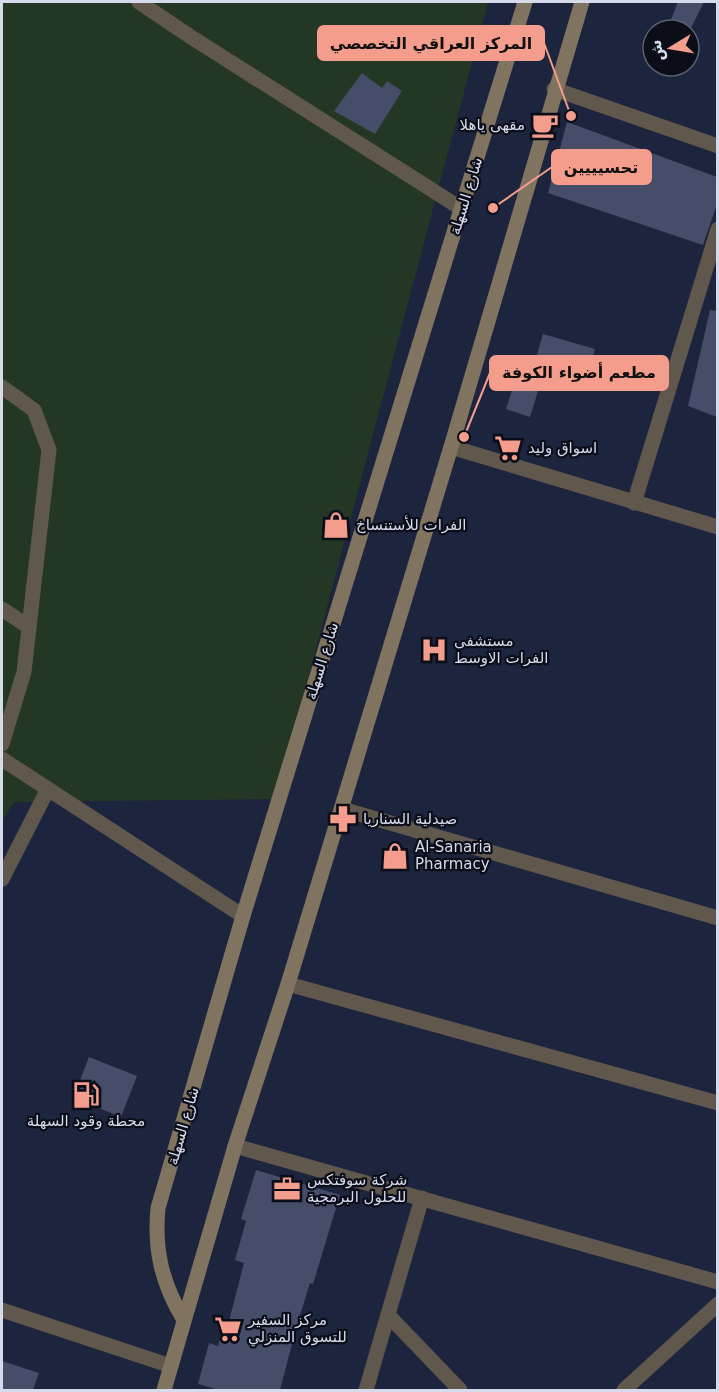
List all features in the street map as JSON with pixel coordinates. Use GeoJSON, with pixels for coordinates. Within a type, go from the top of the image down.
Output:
{"type":"FeatureCollection","features":[{"type":"Feature","properties":{"kind":"main road","name":"شارع السهلة"},"geometry":{"type":"LineString","coordinates":[[184,1320],[159,1267],[156,1247],[158,1208],[243,916],[525,2]]}},
{"type":"Feature","properties":{"kind":"main road"},"geometry":{"type":"LineString","coordinates":[[164,1390],[235,1146],[342,809],[451,447],[554,89],[582,2]]}},
{"type":"Feature","properties":{"kind":"street"},"geometry":{"type":"LineString","coordinates":[[139,2],[191,38],[462,209]]}},
{"type":"Feature","properties":{"kind":"street"},"geometry":{"type":"LineString","coordinates":[[554,89],[717,146]]}},
{"type":"Feature","properties":{"kind":"street"},"geometry":{"type":"LineString","coordinates":[[634,503],[717,229]]}},
{"type":"Feature","properties":{"kind":"street"},"geometry":{"type":"LineString","coordinates":[[2,387],[34,410],[50,450],[24,672],[2,744]]}},
{"type":"Feature","properties":{"kind":"street"},"geometry":{"type":"LineString","coordinates":[[451,447],[717,527]]}},
{"type":"Feature","properties":{"kind":"street"},"geometry":{"type":"LineString","coordinates":[[2,609],[29,627]]}},
{"type":"Feature","properties":{"kind":"street"},"geometry":{"type":"LineString","coordinates":[[2,759],[243,916]]}},
{"type":"Feature","properties":{"kind":"street"},"geometry":{"type":"LineString","coordinates":[[2,879],[48,789]]}},
{"type":"Feature","properties":{"kind":"street"},"geometry":{"type":"LineString","coordinates":[[342,809],[717,918]]}},
{"type":"Feature","properties":{"kind":"street"},"geometry":{"type":"LineString","coordinates":[[288,984],[717,1103]]}},
{"type":"Feature","properties":{"kind":"street"},"geometry":{"type":"LineString","coordinates":[[235,1146],[717,1282]]}},
{"type":"Feature","properties":{"kind":"street"},"geometry":{"type":"LineString","coordinates":[[366,1390],[422,1198]]}},
{"type":"Feature","properties":{"kind":"street"},"geometry":{"type":"LineString","coordinates":[[624,1390],[717,1304]]}},
{"type":"Feature","properties":{"kind":"street"},"geometry":{"type":"LineString","coordinates":[[2,1310],[171,1366]]}},
{"type":"Feature","properties":{"kind":"street"},"geometry":{"type":"LineString","coordinates":[[388,1315],[460,1390]]}},
{"type":"Feature","properties":{"kind":"green space"},"geometry":{"type":"Polygon","coordinates":[[[2,2],[488,2],[276,799],[14,802],[2,821],[2,2]]]}},
{"type":"Feature","properties":{"kind":"building"},"geometry":{"type":"Polygon","coordinates":[[[678,2],[704,2],[696,18],[672,18],[678,2]]]}},
{"type":"Feature","properties":{"kind":"building"},"geometry":{"type":"Polygon","coordinates":[[[362,73],[382,88],[387,81],[402,91],[375,134],[334,111],[362,73]]]}},
{"type":"Feature","properties":{"kind":"building"},"geometry":{"type":"Polygon","coordinates":[[[567,122],[717,177],[717,204],[703,245],[548,193],[567,122]]]}},
{"type":"Feature","properties":{"kind":"building"},"geometry":{"type":"Polygon","coordinates":[[[710,310],[717,311],[717,417],[688,406],[710,310]]]}},
{"type":"Feature","properties":{"kind":"building"},"geometry":{"type":"Polygon","coordinates":[[[543,334],[595,349],[584,388],[532,372],[543,334]]]}},
{"type":"Feature","properties":{"kind":"building"},"geometry":{"type":"Polygon","coordinates":[[[518,371],[542,378],[530,417],[506,409],[518,371]]]}},
{"type":"Feature","properties":{"kind":"building"},"geometry":{"type":"Polygon","coordinates":[[[89,1057],[137,1076],[121,1117],[73,1098],[89,1057]]]}},
{"type":"Feature","properties":{"kind":"building"},"geometry":{"type":"Polygon","coordinates":[[[256,1170],[340,1195],[313,1284],[310,1283],[297,1325],[280,1390],[219,1390],[198,1384],[209,1343],[218,1346],[225,1320],[229,1321],[244,1263],[235,1260],[246,1221],[241,1219],[256,1170]]]}},
{"type":"Feature","properties":{"kind":"building"},"geometry":{"type":"Polygon","coordinates":[[[2,1361],[39,1373],[33,1390],[2,1390],[2,1361]]]}},
{"type":"Feature","properties":{"kind":"place","name":"المركز العراقي التخصصي"},"geometry":{"type":"Point","coordinates":[571,116]}},
{"type":"Feature","properties":{"kind":"place","name":"مقهى ياهلا"},"geometry":{"type":"Point","coordinates":[545,125]}},
{"type":"Feature","properties":{"kind":"place","name":"تحسيييين"},"geometry":{"type":"Point","coordinates":[493,208]}},
{"type":"Feature","properties":{"kind":"place","name":"مطعم أضواء الكوفة"},"geometry":{"type":"Point","coordinates":[464,437]}},
{"type":"Feature","properties":{"kind":"place","name":"اسواق وليد"},"geometry":{"type":"Point","coordinates":[508,448]}},
{"type":"Feature","properties":{"kind":"place","name":"الفرات للأستنساخ"},"geometry":{"type":"Point","coordinates":[336,525]}},
{"type":"Feature","properties":{"kind":"place","name":"مستشفى الفرات الاوسط"},"geometry":{"type":"Point","coordinates":[434,650]}},
{"type":"Feature","properties":{"kind":"place","name":"صيدلية السناريا"},"geometry":{"type":"Point","coordinates":[343,819]}},
{"type":"Feature","properties":{"kind":"place","name":"Al-Sanaria Pharmacy"},"geometry":{"type":"Point","coordinates":[395,856]}},
{"type":"Feature","properties":{"kind":"place","name":"محطة وقود السهلة"},"geometry":{"type":"Point","coordinates":[86,1095]}},
{"type":"Feature","properties":{"kind":"place","name":"شركة سوفتكس للحلول البرمجية"},"geometry":{"type":"Point","coordinates":[287,1189]}},
{"type":"Feature","properties":{"kind":"place","name":"مركز السفير للتسوق المنزلي"},"geometry":{"type":"Point","coordinates":[228,1329]}}]}
